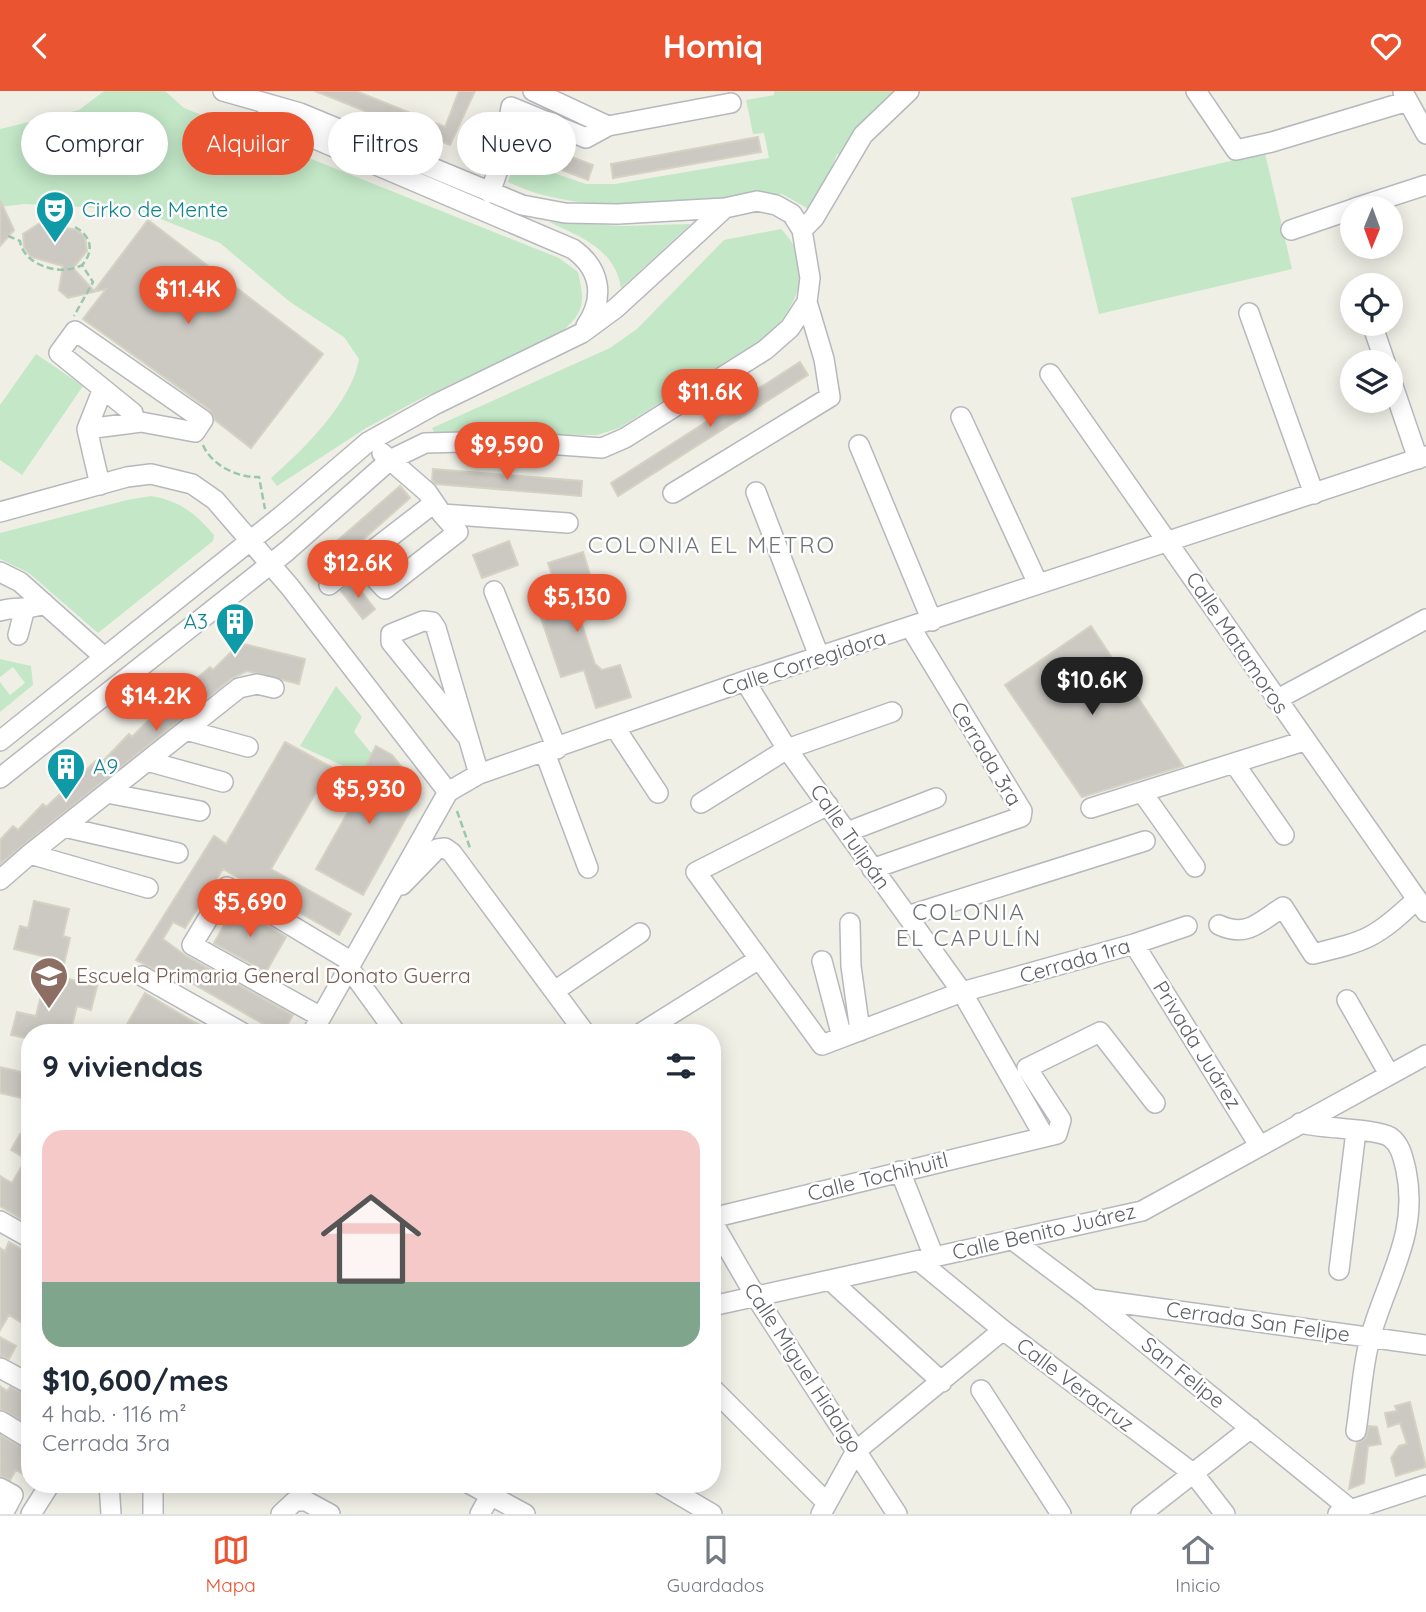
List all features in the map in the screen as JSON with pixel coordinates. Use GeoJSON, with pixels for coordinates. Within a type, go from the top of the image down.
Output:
{"type":"FeatureCollection","features":[{"type":"Feature","properties":{"kind":"street"},"geometry":{"type":"LineString","coordinates":[[223,91],[300,113],[522,205],[565,213],[618,214],[725,208],[757,201],[776,205],[792,214],[802,230],[810,278],[807,302],[824,359],[830,397],[673,493]]}},
{"type":"Feature","properties":{"kind":"street"},"geometry":{"type":"LineString","coordinates":[[533,91],[608,126]]}},
{"type":"Feature","properties":{"kind":"street"},"geometry":{"type":"LineString","coordinates":[[802,230],[814,218],[863,135],[909,91]]}},
{"type":"Feature","properties":{"kind":"street"},"geometry":{"type":"LineString","coordinates":[[1196,91],[1236,150],[1405,96],[1426,134]]}},
{"type":"Feature","properties":{"kind":"street"},"geometry":{"type":"LineString","coordinates":[[489,193],[503,155],[512,99],[586,138],[608,126],[731,103]]}},
{"type":"Feature","properties":{"kind":"street"},"geometry":{"type":"LineString","coordinates":[[272,104],[294,130],[573,249],[587,259],[598,285],[595,313],[582,333]]}},
{"type":"Feature","properties":{"kind":"street"},"geometry":{"type":"LineString","coordinates":[[1393,196],[1426,185]]}},
{"type":"Feature","properties":{"kind":"street"},"geometry":{"type":"LineString","coordinates":[[24,759],[4,738],[103,656],[268,527],[368,442],[436,404],[582,333],[616,308],[725,208]]}},
{"type":"Feature","properties":{"kind":"street"},"geometry":{"type":"LineString","coordinates":[[1291,230],[1340,214]]}},
{"type":"Feature","properties":{"kind":"street"},"geometry":{"type":"LineString","coordinates":[[0,778],[268,565],[390,460],[425,443],[504,441],[602,448],[625,438],[765,350],[790,328],[807,302]]}},
{"type":"Feature","properties":{"kind":"street"},"geometry":{"type":"LineString","coordinates":[[1249,313],[1314,493]]}},
{"type":"Feature","properties":{"kind":"street"},"geometry":{"type":"LineString","coordinates":[[87,429],[129,419],[195,432],[203,420],[75,331],[59,353],[129,419]]}},
{"type":"Feature","properties":{"kind":"street","name":"Calle Matamoros"},"geometry":{"type":"LineString","coordinates":[[1050,374],[1304,741],[1422,906]]}},
{"type":"Feature","properties":{"kind":"street"},"geometry":{"type":"LineString","coordinates":[[129,419],[154,387]]}},
{"type":"Feature","properties":{"kind":"street"},"geometry":{"type":"LineString","coordinates":[[100,485],[87,429],[102,391]]}},
{"type":"Feature","properties":{"kind":"street"},"geometry":{"type":"LineString","coordinates":[[1403,410],[1422,458]]}},
{"type":"Feature","properties":{"kind":"street"},"geometry":{"type":"LineString","coordinates":[[961,417],[1038,584]]}},
{"type":"Feature","properties":{"kind":"street"},"geometry":{"type":"LineString","coordinates":[[359,561],[385,589],[458,532],[390,460],[368,442]]}},
{"type":"Feature","properties":{"kind":"street"},"geometry":{"type":"LineString","coordinates":[[859,445],[932,621]]}},
{"type":"Feature","properties":{"kind":"street","name":"Calle Corregidora"},"geometry":{"type":"LineString","coordinates":[[318,1024],[389,892],[446,795],[479,774],[616,729],[819,656],[1422,458]]}},
{"type":"Feature","properties":{"kind":"street"},"geometry":{"type":"LineString","coordinates":[[0,512],[150,474],[192,484],[215,500],[268,565],[290,587],[446,795]]}},
{"type":"Feature","properties":{"kind":"street"},"geometry":{"type":"LineString","coordinates":[[756,492],[819,656]]}},
{"type":"Feature","properties":{"kind":"street"},"geometry":{"type":"LineString","coordinates":[[329,585],[359,561],[438,508],[568,523]]}},
{"type":"Feature","properties":{"kind":"street"},"geometry":{"type":"LineString","coordinates":[[0,572],[20,582],[35,606],[103,656]]}},
{"type":"Feature","properties":{"kind":"street"},"geometry":{"type":"LineString","coordinates":[[494,591],[551,751],[588,868]]}},
{"type":"Feature","properties":{"kind":"street"},"geometry":{"type":"LineString","coordinates":[[0,611],[13,607],[35,606]]}},
{"type":"Feature","properties":{"kind":"street"},"geometry":{"type":"LineString","coordinates":[[18,635],[35,606]]}},
{"type":"Feature","properties":{"kind":"street"},"geometry":{"type":"LineString","coordinates":[[1276,700],[1426,618]]}},
{"type":"Feature","properties":{"kind":"street"},"geometry":{"type":"LineString","coordinates":[[466,735],[391,642],[391,634],[423,621],[432,622],[479,774]]}},
{"type":"Feature","properties":{"kind":"street","name":"Cerrada 3ra"},"geometry":{"type":"LineString","coordinates":[[872,869],[1021,817],[1022,811],[911,628]]}},
{"type":"Feature","properties":{"kind":"street","name":"Calle Tulipán"},"geometry":{"type":"LineString","coordinates":[[745,681],[787,749],[962,992],[1044,1136]]}},
{"type":"Feature","properties":{"kind":"street"},"geometry":{"type":"LineString","coordinates":[[0,880],[239,688],[257,684],[274,688]]}},
{"type":"Feature","properties":{"kind":"street"},"geometry":{"type":"LineString","coordinates":[[701,803],[787,749],[892,712]]}},
{"type":"Feature","properties":{"kind":"street"},"geometry":{"type":"LineString","coordinates":[[616,729],[658,793]]}},
{"type":"Feature","properties":{"kind":"street"},"geometry":{"type":"LineString","coordinates":[[186,730],[248,747]]}},
{"type":"Feature","properties":{"kind":"street"},"geometry":{"type":"LineString","coordinates":[[1091,808],[1304,741]]}},
{"type":"Feature","properties":{"kind":"street"},"geometry":{"type":"LineString","coordinates":[[147,761],[223,782]]}},
{"type":"Feature","properties":{"kind":"street"},"geometry":{"type":"LineString","coordinates":[[1234,763],[1284,835]]}},
{"type":"Feature","properties":{"kind":"street"},"geometry":{"type":"LineString","coordinates":[[1142,792],[1195,867]]}},
{"type":"Feature","properties":{"kind":"street"},"geometry":{"type":"LineString","coordinates":[[107,793],[200,811]]}},
{"type":"Feature","properties":{"kind":"street"},"geometry":{"type":"LineString","coordinates":[[847,832],[936,798]]}},
{"type":"Feature","properties":{"kind":"street"},"geometry":{"type":"LineString","coordinates":[[655,1024],[759,959],[696,872],[828,805]]}},
{"type":"Feature","properties":{"kind":"street"},"geometry":{"type":"LineString","coordinates":[[64,827],[178,853]]}},
{"type":"Feature","properties":{"kind":"street"},"geometry":{"type":"LineString","coordinates":[[907,916],[1145,841]]}},
{"type":"Feature","properties":{"kind":"street"},"geometry":{"type":"LineString","coordinates":[[389,892],[406,883],[437,849],[445,848],[473,879],[579,1024]]}},
{"type":"Feature","properties":{"kind":"street"},"geometry":{"type":"LineString","coordinates":[[30,854],[148,888]]}},
{"type":"Feature","properties":{"kind":"street"},"geometry":{"type":"LineString","coordinates":[[315,1024],[192,945],[227,887],[350,965],[390,1024]]}},
{"type":"Feature","properties":{"kind":"street"},"geometry":{"type":"LineString","coordinates":[[1219,925],[1234,932],[1247,930],[1283,907],[1313,954],[1363,942],[1422,906]]}},
{"type":"Feature","properties":{"kind":"street"},"geometry":{"type":"LineString","coordinates":[[850,923],[851,1034]]}},
{"type":"Feature","properties":{"kind":"street","name":"Cerrada 1ra"},"geometry":{"type":"LineString","coordinates":[[759,959],[822,1045],[962,992],[1134,944],[1187,926]]}},
{"type":"Feature","properties":{"kind":"street"},"geometry":{"type":"LineString","coordinates":[[556,990],[640,933]]}},
{"type":"Feature","properties":{"kind":"street","name":"Privada Juárez"},"geometry":{"type":"LineString","coordinates":[[1134,944],[1259,1145]]}},
{"type":"Feature","properties":{"kind":"street"},"geometry":{"type":"LineString","coordinates":[[822,961],[851,1034]]}},
{"type":"Feature","properties":{"kind":"street"},"geometry":{"type":"LineString","coordinates":[[142,977],[227,1024]]}},
{"type":"Feature","properties":{"kind":"street"},"geometry":{"type":"LineString","coordinates":[[1348,1000],[1389,1075]]}},
{"type":"Feature","properties":{"kind":"street"},"geometry":{"type":"LineString","coordinates":[[1044,1136],[1057,1133],[1061,1120],[1027,1068],[1100,1033],[1155,1103]]}},
{"type":"Feature","properties":{"kind":"street","name":"Calle Benito Juárez"},"geometry":{"type":"LineString","coordinates":[[721,1304],[1142,1211],[1426,1055]]}},
{"type":"Feature","properties":{"kind":"street"},"geometry":{"type":"LineString","coordinates":[[1300,1123],[1380,1133],[1392,1138],[1402,1151],[1410,1192],[1409,1223],[1370,1338],[1356,1431]]}},
{"type":"Feature","properties":{"kind":"street"},"geometry":{"type":"LineString","coordinates":[[1339,1270],[1356,1131]]}},
{"type":"Feature","properties":{"kind":"street","name":"Calle Tochihuitl"},"geometry":{"type":"LineString","coordinates":[[721,1217],[1044,1136]]}},
{"type":"Feature","properties":{"kind":"street"},"geometry":{"type":"LineString","coordinates":[[900,1171],[927,1259]]}},
{"type":"Feature","properties":{"kind":"street"},"geometry":{"type":"LineString","coordinates":[[3,1228],[21,1235]]}},
{"type":"Feature","properties":{"kind":"street","name":"Calle Miguel Hidalgo"},"geometry":{"type":"LineString","coordinates":[[721,1235],[756,1297],[897,1514]]}},
{"type":"Feature","properties":{"kind":"street","name":"San Felipe"},"geometry":{"type":"LineString","coordinates":[[1014,1241],[1090,1298],[1251,1428],[1344,1512]]}},
{"type":"Feature","properties":{"kind":"street","name":"Calle Veracruz"},"geometry":{"type":"LineString","coordinates":[[927,1259],[1003,1330],[1194,1474],[1225,1514]]}},
{"type":"Feature","properties":{"kind":"street"},"geometry":{"type":"LineString","coordinates":[[830,1280],[942,1382]]}},
{"type":"Feature","properties":{"kind":"street","name":"Cerrada San Felipe"},"geometry":{"type":"LineString","coordinates":[[1090,1298],[1426,1345]]}},
{"type":"Feature","properties":{"kind":"street"},"geometry":{"type":"LineString","coordinates":[[721,1398],[824,1508],[856,1451],[1003,1330]]}},
{"type":"Feature","properties":{"kind":"street"},"geometry":{"type":"LineString","coordinates":[[0,1368],[21,1379]]}},
{"type":"Feature","properties":{"kind":"street"},"geometry":{"type":"LineString","coordinates":[[981,1390],[1061,1514]]}},
{"type":"Feature","properties":{"kind":"street"},"geometry":{"type":"LineString","coordinates":[[0,1421],[21,1434]]}},
{"type":"Feature","properties":{"kind":"street"},"geometry":{"type":"LineString","coordinates":[[1141,1514],[1251,1428]]}},
{"type":"Feature","properties":{"kind":"street"},"geometry":{"type":"LineString","coordinates":[[1344,1512],[1426,1485]]}},
{"type":"Feature","properties":{"kind":"street"},"geometry":{"type":"LineString","coordinates":[[0,1488],[13,1495],[3,1514]]}},
{"type":"Feature","properties":{"kind":"street"},"geometry":{"type":"LineString","coordinates":[[31,1514],[44,1493]]}},
{"type":"Feature","properties":{"kind":"street"},"geometry":{"type":"LineString","coordinates":[[110,1493],[111,1514]]}},
{"type":"Feature","properties":{"kind":"street"},"geometry":{"type":"LineString","coordinates":[[153,1493],[153,1514]]}},
{"type":"Feature","properties":{"kind":"street"},"geometry":{"type":"LineString","coordinates":[[480,1514],[492,1493]]}},
{"type":"Feature","properties":{"kind":"street"},"geometry":{"type":"LineString","coordinates":[[498,1493],[525,1514]]}},
{"type":"Feature","properties":{"kind":"street"},"geometry":{"type":"LineString","coordinates":[[676,1493],[712,1514]]}},
{"type":"Feature","properties":{"kind":"street"},"geometry":{"type":"LineString","coordinates":[[281,1514],[295,1501],[306,1501],[330,1514]]}},
{"type":"Feature","properties":{"kind":"path"},"geometry":{"type":"LineString","coordinates":[[8,236],[20,241],[23,254],[30,261],[64,269],[82,265],[88,259],[90,246],[85,233],[75,227]]}},
{"type":"Feature","properties":{"kind":"path"},"geometry":{"type":"LineString","coordinates":[[75,331],[68,325],[93,282],[82,265]]}},
{"type":"Feature","properties":{"kind":"path"},"geometry":{"type":"LineString","coordinates":[[195,432],[207,456],[243,478],[259,478],[268,527]]}},
{"type":"Feature","properties":{"kind":"path"},"geometry":{"type":"LineString","coordinates":[[446,795],[455,808],[471,850]]}},
{"type":"Feature","properties":{"kind":"green space"},"geometry":{"type":"Polygon","coordinates":[[[104,91],[165,91],[184,108],[194,112],[182,112],[182,175],[314,175],[314,160],[328,166],[328,175],[352,175],[559,258],[578,272],[582,292],[579,313],[560,333],[418,400],[366,428],[277,486],[271,478],[297,454],[337,408],[355,375],[359,359],[344,337],[290,302],[220,243],[139,210],[24,204],[0,207],[0,129],[21,124],[21,175],[168,175],[168,112],[71,112],[79,110],[104,91]]]}},
{"type":"Feature","properties":{"kind":"green space"},"geometry":{"type":"Polygon","coordinates":[[[774,91],[898,91],[849,157],[837,154],[816,209],[807,208],[782,194],[643,204],[573,201],[540,194],[508,182],[510,175],[559,175],[586,184],[615,184],[769,158],[764,133],[753,134],[746,100],[774,95],[774,91]]]}},
{"type":"Feature","properties":{"kind":"green space"},"geometry":{"type":"Polygon","coordinates":[[[1265,153],[1292,269],[1099,314],[1071,198],[1265,153]]]}},
{"type":"Feature","properties":{"kind":"green space"},"geometry":{"type":"Polygon","coordinates":[[[549,222],[623,226],[691,224],[621,288],[612,263],[604,254],[584,239],[549,222]]]}},
{"type":"Feature","properties":{"kind":"green space"},"geometry":{"type":"Polygon","coordinates":[[[781,229],[792,242],[798,256],[800,282],[789,309],[771,334],[619,428],[597,435],[435,434],[432,428],[610,348],[637,329],[724,240],[781,229]]]}},
{"type":"Feature","properties":{"kind":"green space"},"geometry":{"type":"Polygon","coordinates":[[[36,354],[83,386],[22,475],[0,460],[0,405],[36,354]]]}},
{"type":"Feature","properties":{"kind":"green space"},"geometry":{"type":"Polygon","coordinates":[[[151,496],[186,509],[214,535],[213,541],[98,633],[29,573],[0,559],[0,533],[151,496]]]}},
{"type":"Feature","properties":{"kind":"green space"},"geometry":{"type":"Polygon","coordinates":[[[0,659],[31,666],[33,685],[0,712],[0,682],[10,695],[25,683],[13,667],[0,677],[0,659]]]}},
{"type":"Feature","properties":{"kind":"green space"},"geometry":{"type":"Polygon","coordinates":[[[336,686],[362,717],[354,732],[372,754],[363,775],[300,746],[336,686]]]}},
{"type":"Feature","properties":{"kind":"building"},"geometry":{"type":"Polygon","coordinates":[[[315,91],[356,91],[408,112],[368,112],[315,91]]]}},
{"type":"Feature","properties":{"kind":"building"},"geometry":{"type":"Polygon","coordinates":[[[459,91],[475,91],[465,112],[457,112],[457,130],[450,145],[443,142],[443,126],[445,127],[459,91]]]}},
{"type":"Feature","properties":{"kind":"building"},"geometry":{"type":"Polygon","coordinates":[[[758,137],[761,152],[613,178],[611,164],[758,137]]]}},
{"type":"Feature","properties":{"kind":"building"},"geometry":{"type":"Polygon","coordinates":[[[576,159],[593,165],[588,180],[575,175],[576,159]]]}},
{"type":"Feature","properties":{"kind":"building"},"geometry":{"type":"Polygon","coordinates":[[[0,200],[14,230],[0,246],[0,200]]]}},
{"type":"Feature","properties":{"kind":"building"},"geometry":{"type":"Polygon","coordinates":[[[148,220],[323,354],[251,448],[215,420],[210,410],[83,319],[106,289],[68,298],[59,290],[63,266],[31,257],[24,247],[23,234],[40,223],[77,230],[85,237],[87,251],[73,268],[94,291],[148,220]]]}},
{"type":"Feature","properties":{"kind":"building"},"geometry":{"type":"Polygon","coordinates":[[[800,362],[808,375],[618,496],[611,483],[800,362]]]}},
{"type":"Feature","properties":{"kind":"building"},"geometry":{"type":"Polygon","coordinates":[[[433,469],[582,481],[581,496],[436,484],[432,480],[433,469]]]}},
{"type":"Feature","properties":{"kind":"building"},"geometry":{"type":"Polygon","coordinates":[[[400,486],[410,498],[325,573],[314,561],[400,486]]]}},
{"type":"Feature","properties":{"kind":"building"},"geometry":{"type":"Polygon","coordinates":[[[509,541],[518,565],[482,578],[473,555],[509,541]]]}},
{"type":"Feature","properties":{"kind":"building"},"geometry":{"type":"Polygon","coordinates":[[[583,552],[593,584],[571,591],[585,634],[595,664],[602,670],[620,665],[631,697],[596,708],[584,670],[561,677],[537,606],[560,598],[548,563],[583,552]]]}},
{"type":"Feature","properties":{"kind":"building"},"geometry":{"type":"Polygon","coordinates":[[[353,581],[375,609],[363,619],[341,591],[353,581]]]}},
{"type":"Feature","properties":{"kind":"building"},"geometry":{"type":"Polygon","coordinates":[[[1091,626],[1183,766],[1082,797],[1005,685],[1091,626]]]}},
{"type":"Feature","properties":{"kind":"building"},"geometry":{"type":"Polygon","coordinates":[[[240,643],[305,659],[299,684],[247,671],[232,678],[0,864],[0,840],[13,826],[18,830],[43,804],[46,807],[100,757],[103,761],[129,734],[132,737],[210,667],[213,670],[240,643]]]}},
{"type":"Feature","properties":{"kind":"building"},"geometry":{"type":"Polygon","coordinates":[[[285,742],[331,767],[271,869],[351,914],[339,935],[223,869],[185,928],[173,922],[163,939],[186,956],[293,1015],[288,1024],[263,1024],[162,966],[158,971],[136,960],[214,836],[226,844],[285,742]]]}},
{"type":"Feature","properties":{"kind":"building"},"geometry":{"type":"Polygon","coordinates":[[[376,746],[392,755],[404,770],[394,787],[416,800],[363,895],[316,869],[371,771],[365,767],[376,746]]]}},
{"type":"Feature","properties":{"kind":"building"},"geometry":{"type":"Polygon","coordinates":[[[34,901],[69,909],[63,936],[70,938],[61,977],[97,986],[91,1010],[77,1006],[72,1024],[21,1024],[21,1037],[11,1035],[17,1012],[36,1016],[50,958],[14,949],[20,926],[28,928],[34,901]]]}},
{"type":"Feature","properties":{"kind":"building"},"geometry":{"type":"Polygon","coordinates":[[[235,906],[286,937],[266,972],[214,943],[235,906]]]}},
{"type":"Feature","properties":{"kind":"building"},"geometry":{"type":"Polygon","coordinates":[[[145,993],[198,1024],[127,1024],[145,993]]]}},
{"type":"Feature","properties":{"kind":"building"},"geometry":{"type":"Polygon","coordinates":[[[0,1067],[21,1072],[21,1098],[0,1093],[0,1067]]]}},
{"type":"Feature","properties":{"kind":"building"},"geometry":{"type":"Polygon","coordinates":[[[20,1134],[21,1134],[21,1156],[11,1150],[20,1134]]]}},
{"type":"Feature","properties":{"kind":"building"},"geometry":{"type":"Polygon","coordinates":[[[21,1168],[21,1219],[0,1206],[0,1176],[12,1183],[21,1168]]]}},
{"type":"Feature","properties":{"kind":"building"},"geometry":{"type":"Polygon","coordinates":[[[9,1242],[21,1249],[21,1322],[9,1315],[0,1330],[0,1248],[5,1251],[9,1242]]]}},
{"type":"Feature","properties":{"kind":"building"},"geometry":{"type":"Polygon","coordinates":[[[0,1337],[16,1346],[9,1359],[0,1356],[0,1337]]]}},
{"type":"Feature","properties":{"kind":"building"},"geometry":{"type":"Polygon","coordinates":[[[0,1386],[7,1391],[10,1387],[21,1392],[21,1420],[0,1409],[0,1386]]]}},
{"type":"Feature","properties":{"kind":"building"},"geometry":{"type":"Polygon","coordinates":[[[1410,1402],[1426,1467],[1396,1476],[1391,1458],[1399,1446],[1407,1444],[1400,1423],[1388,1427],[1385,1413],[1397,1411],[1395,1406],[1410,1402]]]}},
{"type":"Feature","properties":{"kind":"building"},"geometry":{"type":"Polygon","coordinates":[[[1369,1426],[1377,1427],[1381,1444],[1368,1446],[1364,1483],[1349,1489],[1357,1443],[1366,1438],[1369,1426]]]}},
{"type":"Feature","properties":{"kind":"building"},"geometry":{"type":"Polygon","coordinates":[[[0,1435],[21,1446],[21,1473],[16,1470],[10,1480],[0,1476],[0,1435]]]}},
{"type":"Feature","properties":{"kind":"place","name":"Cirko de Mente"},"geometry":{"type":"Point","coordinates":[55,244]}},
{"type":"Feature","properties":{"kind":"place","name":"A3"},"geometry":{"type":"Point","coordinates":[235,656]}},
{"type":"Feature","properties":{"kind":"place","name":"A9"},"geometry":{"type":"Point","coordinates":[66,801]}},
{"type":"Feature","properties":{"kind":"place","name":"Escuela Primaria General Donato Guerra"},"geometry":{"type":"Point","coordinates":[49,1010]}},
{"type":"Feature","properties":{"kind":"district","name":"COLONIA EL METRO"},"geometry":{"type":"Point","coordinates":[712,545]}},
{"type":"Feature","properties":{"kind":"district","name":"COLONIA EL CAPULÍN"},"geometry":{"type":"Point","coordinates":[969,925]}}]}
